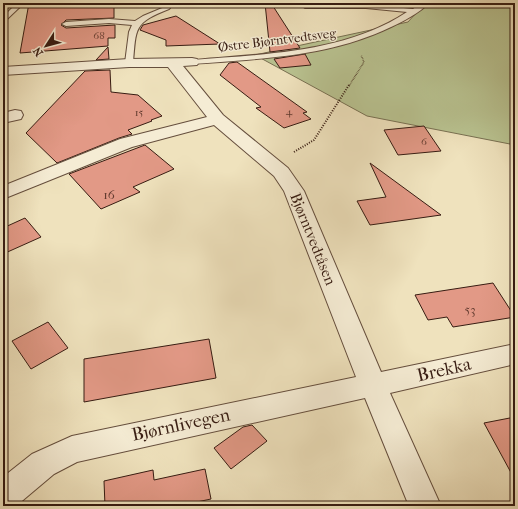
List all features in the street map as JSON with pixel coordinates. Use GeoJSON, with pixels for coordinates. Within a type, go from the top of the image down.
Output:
{"type":"FeatureCollection","features":[{"type":"Feature","properties":{"kind":"street"},"geometry":{"type":"LineString","coordinates":[[3,71],[129,63],[182,62]]}},
{"type":"Feature","properties":{"kind":"street","name":"Bjørntvedtåsen"},"geometry":{"type":"LineString","coordinates":[[182,62],[217,119],[281,172],[294,191],[373,385],[425,506]]}},
{"type":"Feature","properties":{"kind":"street"},"geometry":{"type":"LineString","coordinates":[[3,193],[126,143],[217,119]]}},
{"type":"Feature","properties":{"kind":"street","name":"Brekka"},"geometry":{"type":"LineString","coordinates":[[373,385],[515,354]]}},
{"type":"Feature","properties":{"kind":"street","name":"Bjørnlivegen"},"geometry":{"type":"LineString","coordinates":[[3,497],[43,464],[72,450],[267,406],[373,385]]}},
{"type":"Feature","properties":{"kind":"lane"},"geometry":{"type":"LineString","coordinates":[[3,21],[21,3]]}},
{"type":"Feature","properties":{"kind":"lane","name":"Østre Bjørntvedtsveg"},"geometry":{"type":"LineString","coordinates":[[182,62],[279,54],[342,44],[387,28],[416,11],[426,3]]}},
{"type":"Feature","properties":{"kind":"lane"},"geometry":{"type":"LineString","coordinates":[[305,6],[366,6],[416,11]]}},
{"type":"Feature","properties":{"kind":"lane"},"geometry":{"type":"LineString","coordinates":[[66,24],[109,21],[135,23],[167,8]]}},
{"type":"Feature","properties":{"kind":"lane"},"geometry":{"type":"LineString","coordinates":[[129,63],[132,29],[135,23]]}},
{"type":"Feature","properties":{"kind":"path"},"geometry":{"type":"LineString","coordinates":[[268,162],[299,150],[314,140],[326,123],[364,62],[361,55],[342,44]]}},
{"type":"Feature","properties":{"kind":"green space"},"geometry":{"type":"Polygon","coordinates":[[[425,3],[515,3],[515,145],[367,116],[255,55],[408,22],[425,3]]]}},
{"type":"Feature","properties":{"kind":"building"},"geometry":{"type":"Polygon","coordinates":[[[29,3],[114,3],[114,18],[66,20],[61,25],[66,28],[115,25],[115,38],[108,38],[108,46],[20,53],[29,3]]]}},
{"type":"Feature","properties":{"kind":"building"},"geometry":{"type":"Polygon","coordinates":[[[265,3],[271,3],[300,48],[270,52],[265,3]]]}},
{"type":"Feature","properties":{"kind":"building"},"geometry":{"type":"Polygon","coordinates":[[[176,16],[220,44],[166,46],[166,40],[140,30],[143,25],[176,16]]]}},
{"type":"Feature","properties":{"kind":"building"},"geometry":{"type":"Polygon","coordinates":[[[108,47],[109,59],[96,60],[108,47]]]}},
{"type":"Feature","properties":{"kind":"building"},"geometry":{"type":"Polygon","coordinates":[[[305,54],[311,65],[280,68],[274,59],[305,54]]]}},
{"type":"Feature","properties":{"kind":"building"},"geometry":{"type":"Polygon","coordinates":[[[237,62],[307,112],[303,113],[311,119],[284,128],[256,108],[261,107],[220,75],[229,63],[237,62]]]}},
{"type":"Feature","properties":{"kind":"building"},"geometry":{"type":"Polygon","coordinates":[[[110,70],[111,92],[138,95],[162,116],[128,130],[132,134],[57,163],[26,133],[85,71],[110,70]]]}},
{"type":"Feature","properties":{"kind":"building"},"geometry":{"type":"Polygon","coordinates":[[[424,126],[441,151],[398,155],[384,130],[424,126]]]}},
{"type":"Feature","properties":{"kind":"building"},"geometry":{"type":"Polygon","coordinates":[[[145,145],[174,169],[133,187],[140,192],[101,209],[69,174],[145,145]]]}},
{"type":"Feature","properties":{"kind":"building"},"geometry":{"type":"Polygon","coordinates":[[[370,163],[441,215],[370,225],[357,201],[386,197],[370,163]]]}},
{"type":"Feature","properties":{"kind":"building"},"geometry":{"type":"Polygon","coordinates":[[[25,218],[41,237],[3,254],[3,228],[25,218]]]}},
{"type":"Feature","properties":{"kind":"building"},"geometry":{"type":"Polygon","coordinates":[[[493,283],[515,317],[453,327],[447,317],[428,320],[415,295],[493,283]]]}},
{"type":"Feature","properties":{"kind":"building"},"geometry":{"type":"Polygon","coordinates":[[[48,322],[68,348],[31,369],[12,341],[48,322]]]}},
{"type":"Feature","properties":{"kind":"building"},"geometry":{"type":"Polygon","coordinates":[[[209,339],[216,378],[84,402],[84,359],[209,339]]]}},
{"type":"Feature","properties":{"kind":"building"},"geometry":{"type":"Polygon","coordinates":[[[515,417],[515,480],[484,423],[515,417]]]}},
{"type":"Feature","properties":{"kind":"building"},"geometry":{"type":"Polygon","coordinates":[[[252,425],[267,441],[231,469],[214,448],[243,427],[252,425]]]}},
{"type":"Feature","properties":{"kind":"building"},"geometry":{"type":"Polygon","coordinates":[[[205,469],[211,499],[192,503],[193,506],[105,506],[104,481],[153,470],[154,480],[205,469]]]}}]}
